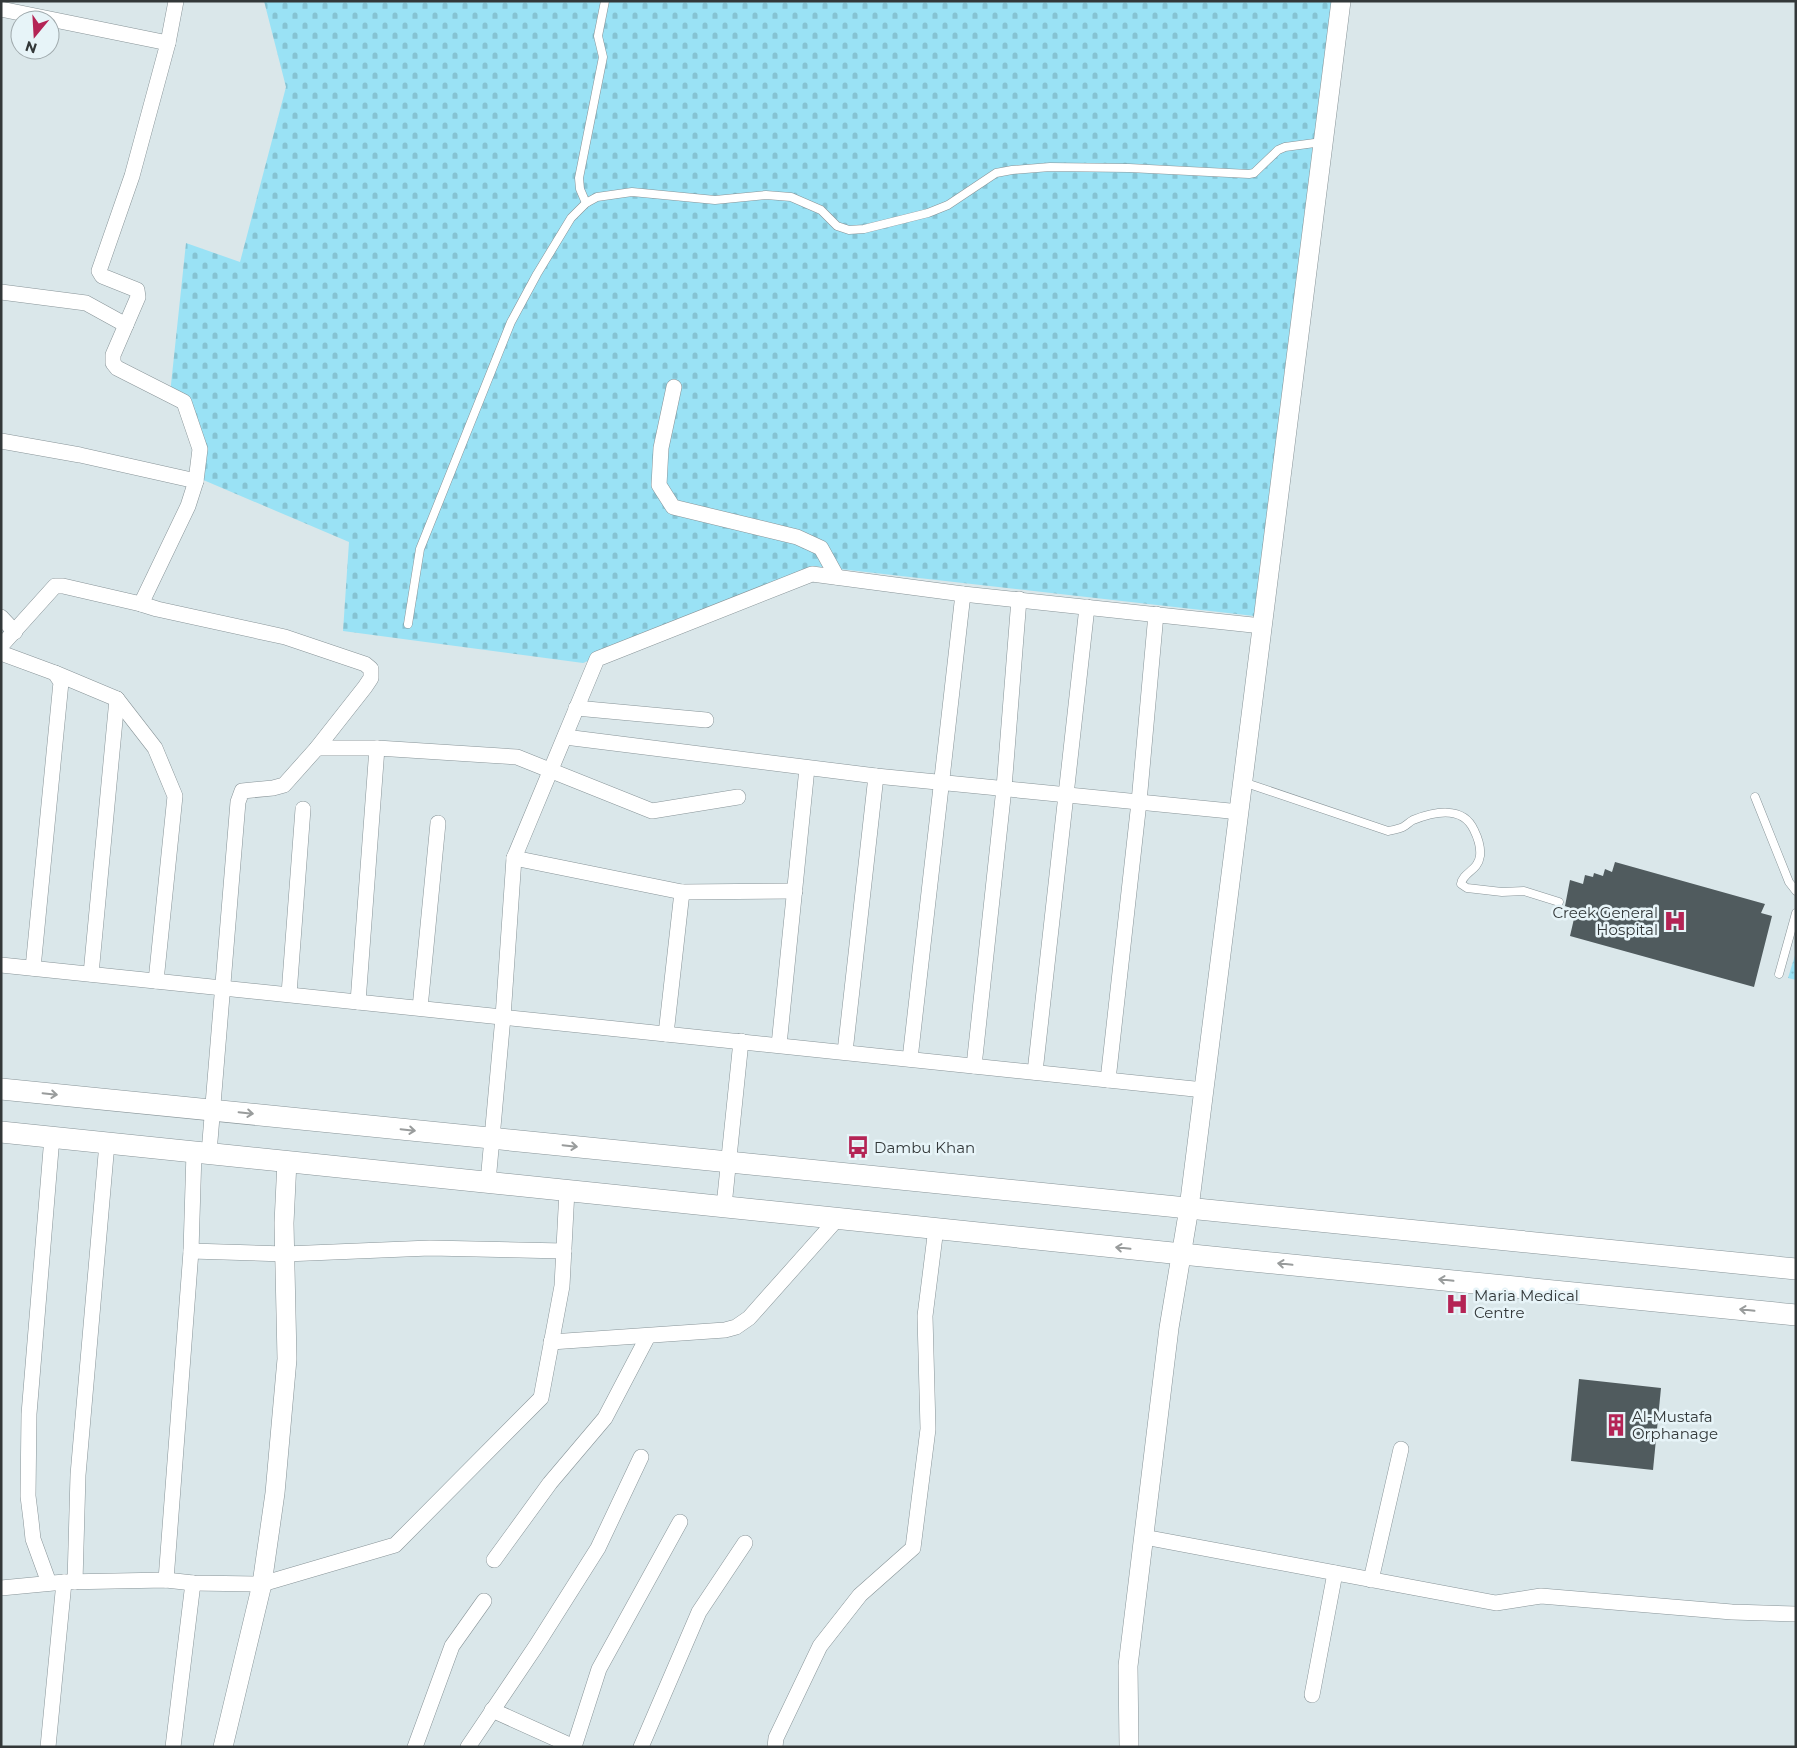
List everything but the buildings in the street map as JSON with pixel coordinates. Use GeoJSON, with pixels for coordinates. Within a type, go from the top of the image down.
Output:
{"type":"FeatureCollection","features":[{"type":"Feature","properties":{"kind":"main road"},"geometry":{"type":"LineString","coordinates":[[1,1089],[1796,1269]]}},
{"type":"Feature","properties":{"kind":"main road"},"geometry":{"type":"LineString","coordinates":[[1,1132],[1182,1254],[1796,1315]]}},
{"type":"Feature","properties":{"kind":"street"},"geometry":{"type":"LineString","coordinates":[[141,604],[188,506],[196,480],[200,449],[184,402],[118,368],[113,363],[112,355],[138,297],[137,290],[102,276],[99,271],[132,176],[168,43],[176,1]]}},
{"type":"Feature","properties":{"kind":"street"},"geometry":{"type":"LineString","coordinates":[[1129,1747],[1128,1666],[1169,1328],[1190,1208],[1341,1]]}},
{"type":"Feature","properties":{"kind":"street"},"geometry":{"type":"LineString","coordinates":[[1,9],[168,43]]}},
{"type":"Feature","properties":{"kind":"street"},"geometry":{"type":"LineString","coordinates":[[1,292],[86,303],[126,325]]}},
{"type":"Feature","properties":{"kind":"street"},"geometry":{"type":"LineString","coordinates":[[674,387],[661,448],[659,485],[673,507],[798,537],[821,548],[837,577]]}},
{"type":"Feature","properties":{"kind":"street"},"geometry":{"type":"LineString","coordinates":[[1,441],[80,455],[196,480]]}},
{"type":"Feature","properties":{"kind":"street"},"geometry":{"type":"LineString","coordinates":[[488,1182],[503,1017],[514,858],[597,659],[812,574],[963,594],[1262,626]]}},
{"type":"Feature","properties":{"kind":"street"},"geometry":{"type":"LineString","coordinates":[[1,646],[54,586],[63,586],[141,604],[157,610],[285,637],[365,664],[371,669],[371,678],[317,748],[284,785],[242,791],[238,802],[214,1110],[202,1152],[191,1251],[166,1580]]}},
{"type":"Feature","properties":{"kind":"street"},"geometry":{"type":"LineString","coordinates":[[910,1059],[963,594]]}},
{"type":"Feature","properties":{"kind":"street"},"geometry":{"type":"LineString","coordinates":[[974,1066],[1004,788],[1019,599]]}},
{"type":"Feature","properties":{"kind":"street"},"geometry":{"type":"LineString","coordinates":[[1035,1072],[1087,607]]}},
{"type":"Feature","properties":{"kind":"street"},"geometry":{"type":"LineString","coordinates":[[1108,1080],[1139,802],[1156,614]]}},
{"type":"Feature","properties":{"kind":"street"},"geometry":{"type":"LineString","coordinates":[[1,617],[15,632]]}},
{"type":"Feature","properties":{"kind":"street"},"geometry":{"type":"LineString","coordinates":[[1,653],[117,699],[155,748],[175,796],[156,981]]}},
{"type":"Feature","properties":{"kind":"street"},"geometry":{"type":"LineString","coordinates":[[33,968],[61,682],[55,673]]}},
{"type":"Feature","properties":{"kind":"street"},"geometry":{"type":"LineString","coordinates":[[92,974],[117,699]]}},
{"type":"Feature","properties":{"kind":"street"},"geometry":{"type":"LineString","coordinates":[[576,708],[706,720]]}},
{"type":"Feature","properties":{"kind":"street"},"geometry":{"type":"LineString","coordinates":[[565,737],[876,776],[1240,812]]}},
{"type":"Feature","properties":{"kind":"street"},"geometry":{"type":"LineString","coordinates":[[317,748],[377,748],[517,756],[652,811],[738,797]]}},
{"type":"Feature","properties":{"kind":"street"},"geometry":{"type":"LineString","coordinates":[[358,1002],[377,748]]}},
{"type":"Feature","properties":{"kind":"street"},"geometry":{"type":"LineString","coordinates":[[779,1045],[807,768]]}},
{"type":"Feature","properties":{"kind":"street"},"geometry":{"type":"LineString","coordinates":[[845,1052],[876,776]]}},
{"type":"Feature","properties":{"kind":"street"},"geometry":{"type":"LineString","coordinates":[[288,994],[303,809]]}},
{"type":"Feature","properties":{"kind":"street"},"geometry":{"type":"LineString","coordinates":[[420,1008],[438,823]]}},
{"type":"Feature","properties":{"kind":"street"},"geometry":{"type":"LineString","coordinates":[[514,858],[682,892],[795,891]]}},
{"type":"Feature","properties":{"kind":"street"},"geometry":{"type":"LineString","coordinates":[[666,1034],[682,892]]}},
{"type":"Feature","properties":{"kind":"street"},"geometry":{"type":"LineString","coordinates":[[1,965],[1204,1090]]}},
{"type":"Feature","properties":{"kind":"street"},"geometry":{"type":"LineString","coordinates":[[724,1206],[741,1041]]}},
{"type":"Feature","properties":{"kind":"street"},"geometry":{"type":"LineString","coordinates":[[52,1137],[29,1414],[28,1496],[33,1539],[63,1582]]}},
{"type":"Feature","properties":{"kind":"street"},"geometry":{"type":"LineString","coordinates":[[48,1747],[63,1582],[78,1475],[107,1142]]}},
{"type":"Feature","properties":{"kind":"street"},"geometry":{"type":"LineString","coordinates":[[223,1747],[262,1584],[275,1493],[287,1359],[284,1223],[287,1161]]}},
{"type":"Feature","properties":{"kind":"street"},"geometry":{"type":"LineString","coordinates":[[1,1588],[63,1582],[166,1580],[262,1584],[396,1545],[541,1398],[562,1286],[566,1190]]}},
{"type":"Feature","properties":{"kind":"street"},"geometry":{"type":"LineString","coordinates":[[551,1342],[736,1328],[749,1318],[838,1218]]}},
{"type":"Feature","properties":{"kind":"street"},"geometry":{"type":"LineString","coordinates":[[775,1747],[776,1738],[820,1646],[860,1595],[913,1548],[928,1429],[925,1316],[936,1228]]}},
{"type":"Feature","properties":{"kind":"street"},"geometry":{"type":"LineString","coordinates":[[191,1251],[285,1254],[430,1248],[564,1251]]}},
{"type":"Feature","properties":{"kind":"street"},"geometry":{"type":"LineString","coordinates":[[494,1560],[550,1483],[605,1418],[648,1336]]}},
{"type":"Feature","properties":{"kind":"street"},"geometry":{"type":"LineString","coordinates":[[1371,1580],[1401,1449]]}},
{"type":"Feature","properties":{"kind":"street"},"geometry":{"type":"LineString","coordinates":[[468,1747],[536,1646],[598,1548],[641,1457]]}},
{"type":"Feature","properties":{"kind":"street"},"geometry":{"type":"LineString","coordinates":[[492,1710],[574,1747],[599,1669],[680,1522]]}},
{"type":"Feature","properties":{"kind":"street"},"geometry":{"type":"LineString","coordinates":[[1144,1537],[1496,1603],[1541,1596],[1732,1612],[1796,1614]]}},
{"type":"Feature","properties":{"kind":"street"},"geometry":{"type":"LineString","coordinates":[[641,1747],[699,1612],[745,1543]]}},
{"type":"Feature","properties":{"kind":"street"},"geometry":{"type":"LineString","coordinates":[[1312,1694],[1335,1573]]}},
{"type":"Feature","properties":{"kind":"street"},"geometry":{"type":"LineString","coordinates":[[173,1747],[193,1582]]}},
{"type":"Feature","properties":{"kind":"street"},"geometry":{"type":"LineString","coordinates":[[415,1747],[452,1646],[484,1601]]}},
{"type":"Feature","properties":{"kind":"lane"},"geometry":{"type":"LineString","coordinates":[[586,203],[580,188],[579,178],[603,57],[598,36],[605,1]]}},
{"type":"Feature","properties":{"kind":"lane"},"geometry":{"type":"LineString","coordinates":[[408,624],[420,549],[511,322],[537,274],[572,218],[586,203],[597,197],[632,192],[715,200],[766,195],[791,197],[821,210],[837,226],[849,230],[864,229],[948,205],[996,173],[1050,167],[1129,168],[1249,174],[1254,173],[1278,150],[1324,142]]}},
{"type":"Feature","properties":{"kind":"lane"},"geometry":{"type":"LineString","coordinates":[[1243,782],[1388,831],[1403,827],[1411,821],[1445,812],[1462,816],[1472,825],[1480,844],[1480,854],[1476,867],[1467,874],[1461,884],[1467,888],[1502,892],[1524,892],[1559,902]]}},
{"type":"Feature","properties":{"kind":"lane"},"geometry":{"type":"LineString","coordinates":[[1755,797],[1789,882],[1796,891]]}},
{"type":"Feature","properties":{"kind":"lane"},"geometry":{"type":"LineString","coordinates":[[1779,974],[1796,913]]}},
{"type":"Feature","properties":{"kind":"green space"},"geometry":{"type":"Polygon","coordinates":[[[264,1],[1338,1],[1263,617],[813,566],[583,663],[343,631],[349,542],[201,479],[185,402],[170,394],[186,243],[240,262],[286,87],[264,1]]]}},
{"type":"Feature","properties":{"kind":"green space"},"geometry":{"type":"Polygon","coordinates":[[[1796,952],[1796,980],[1788,978],[1796,952]]]}},
{"type":"Feature","properties":{"kind":"place","name":"Creek General Hospital"},"geometry":{"type":"Point","coordinates":[1675,921]}},
{"type":"Feature","properties":{"kind":"place","name":"Dambu Khan"},"geometry":{"type":"Point","coordinates":[858,1147]}},
{"type":"Feature","properties":{"kind":"place","name":"Maria Medical Centre"},"geometry":{"type":"Point","coordinates":[1457,1304]}},
{"type":"Feature","properties":{"kind":"place","name":"Al-Mustafa Orphanage"},"geometry":{"type":"Point","coordinates":[1616,1425]}}]}
